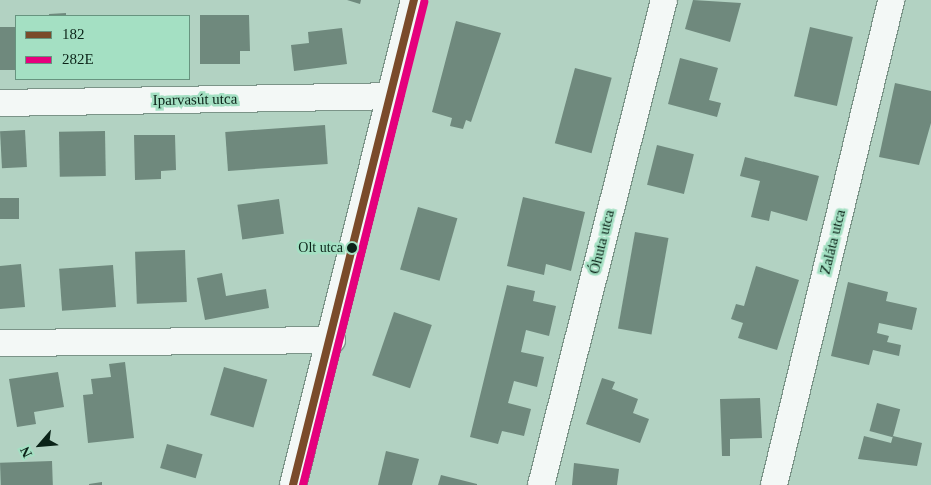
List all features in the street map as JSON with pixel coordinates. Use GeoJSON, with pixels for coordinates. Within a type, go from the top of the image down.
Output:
{"type":"FeatureCollection","features":[{"type":"Feature","properties":{"kind":"street"},"geometry":{"type":"LineString","coordinates":[[293,485],[332,340],[414,0]]}},
{"type":"Feature","properties":{"kind":"street","name":"Óhuta utca"},"geometry":{"type":"LineString","coordinates":[[541,485],[664,0]]}},
{"type":"Feature","properties":{"kind":"street","name":"Zaláta utca"},"geometry":{"type":"LineString","coordinates":[[774,485],[891,0]]}},
{"type":"Feature","properties":{"kind":"street","name":"Iparvasút utca"},"geometry":{"type":"LineString","coordinates":[[0,103],[390,96]]}},
{"type":"Feature","properties":{"kind":"street"},"geometry":{"type":"LineString","coordinates":[[0,343],[332,340]]}},
{"type":"Feature","properties":{"kind":"building"},"geometry":{"type":"Polygon","coordinates":[[[347,0],[361,0],[360,4],[347,0]]]}},
{"type":"Feature","properties":{"kind":"building"},"geometry":{"type":"Polygon","coordinates":[[[693,0],[741,3],[730,42],[685,29],[693,0]]]}},
{"type":"Feature","properties":{"kind":"building"},"geometry":{"type":"Polygon","coordinates":[[[66,13],[66,15],[49,15],[66,13]]]}},
{"type":"Feature","properties":{"kind":"building"},"geometry":{"type":"Polygon","coordinates":[[[200,15],[249,15],[250,51],[240,51],[240,64],[200,64],[200,15]]]}},
{"type":"Feature","properties":{"kind":"building"},"geometry":{"type":"Polygon","coordinates":[[[456,21],[501,33],[471,122],[466,120],[463,129],[450,126],[452,118],[432,112],[456,21]]]}},
{"type":"Feature","properties":{"kind":"building"},"geometry":{"type":"Polygon","coordinates":[[[0,27],[15,27],[15,70],[0,70],[0,27]]]}},
{"type":"Feature","properties":{"kind":"building"},"geometry":{"type":"Polygon","coordinates":[[[810,27],[853,37],[837,106],[794,96],[810,27]]]}},
{"type":"Feature","properties":{"kind":"building"},"geometry":{"type":"Polygon","coordinates":[[[342,28],[347,64],[294,71],[291,45],[309,43],[308,32],[342,28]]]}},
{"type":"Feature","properties":{"kind":"building"},"geometry":{"type":"Polygon","coordinates":[[[680,58],[718,68],[709,100],[721,103],[717,117],[668,104],[680,58]]]}},
{"type":"Feature","properties":{"kind":"building"},"geometry":{"type":"Polygon","coordinates":[[[575,68],[612,78],[592,153],[555,143],[575,68]]]}},
{"type":"Feature","properties":{"kind":"building"},"geometry":{"type":"Polygon","coordinates":[[[895,83],[931,91],[931,123],[919,165],[879,157],[895,83]]]}},
{"type":"Feature","properties":{"kind":"building"},"geometry":{"type":"Polygon","coordinates":[[[325,125],[328,164],[228,171],[225,132],[325,125]]]}},
{"type":"Feature","properties":{"kind":"building"},"geometry":{"type":"Polygon","coordinates":[[[25,130],[27,167],[2,168],[0,131],[25,130]]]}},
{"type":"Feature","properties":{"kind":"building"},"geometry":{"type":"Polygon","coordinates":[[[105,131],[106,176],[60,177],[59,132],[105,131]]]}},
{"type":"Feature","properties":{"kind":"building"},"geometry":{"type":"Polygon","coordinates":[[[134,135],[175,135],[176,170],[161,171],[161,179],[135,180],[134,135]]]}},
{"type":"Feature","properties":{"kind":"building"},"geometry":{"type":"Polygon","coordinates":[[[657,145],[694,154],[684,194],[647,185],[657,145]]]}},
{"type":"Feature","properties":{"kind":"building"},"geometry":{"type":"Polygon","coordinates":[[[745,157],[819,176],[807,221],[771,211],[769,221],[751,217],[760,181],[740,176],[745,157]]]}},
{"type":"Feature","properties":{"kind":"building"},"geometry":{"type":"Polygon","coordinates":[[[523,197],[585,212],[571,271],[546,264],[544,275],[507,266],[523,197]]]}},
{"type":"Feature","properties":{"kind":"building"},"geometry":{"type":"Polygon","coordinates":[[[0,198],[19,198],[19,219],[0,219],[0,198]]]}},
{"type":"Feature","properties":{"kind":"building"},"geometry":{"type":"Polygon","coordinates":[[[279,199],[284,234],[242,240],[237,205],[279,199]]]}},
{"type":"Feature","properties":{"kind":"building"},"geometry":{"type":"Polygon","coordinates":[[[418,207],[457,218],[439,281],[400,269],[418,207]]]}},
{"type":"Feature","properties":{"kind":"building"},"geometry":{"type":"Polygon","coordinates":[[[635,232],[668,238],[651,334],[618,329],[635,232]]]}},
{"type":"Feature","properties":{"kind":"building"},"geometry":{"type":"Polygon","coordinates":[[[185,250],[187,302],[137,304],[135,252],[185,250]]]}},
{"type":"Feature","properties":{"kind":"building"},"geometry":{"type":"Polygon","coordinates":[[[21,264],[25,307],[0,309],[0,266],[21,264]]]}},
{"type":"Feature","properties":{"kind":"building"},"geometry":{"type":"Polygon","coordinates":[[[113,265],[116,307],[62,311],[59,269],[113,265]]]}},
{"type":"Feature","properties":{"kind":"building"},"geometry":{"type":"Polygon","coordinates":[[[756,266],[799,280],[777,350],[738,338],[743,323],[731,319],[736,304],[744,306],[756,266]]]}},
{"type":"Feature","properties":{"kind":"building"},"geometry":{"type":"Polygon","coordinates":[[[222,273],[226,296],[266,289],[269,308],[205,320],[197,278],[222,273]]]}},
{"type":"Feature","properties":{"kind":"building"},"geometry":{"type":"Polygon","coordinates":[[[848,282],[888,292],[886,301],[917,308],[912,330],[879,323],[877,333],[889,336],[887,342],[901,345],[899,356],[873,350],[869,365],[831,356],[848,282]]]}},
{"type":"Feature","properties":{"kind":"building"},"geometry":{"type":"Polygon","coordinates":[[[507,285],[535,291],[533,301],[556,306],[549,336],[526,330],[521,352],[544,357],[537,387],[514,381],[508,403],[531,409],[524,436],[502,431],[498,444],[470,437],[507,285]]]}},
{"type":"Feature","properties":{"kind":"building"},"geometry":{"type":"Polygon","coordinates":[[[394,312],[432,325],[410,388],[372,375],[394,312]]]}},
{"type":"Feature","properties":{"kind":"building"},"geometry":{"type":"Polygon","coordinates":[[[125,362],[134,438],[88,443],[83,395],[93,394],[91,379],[111,377],[109,364],[125,362]]]}},
{"type":"Feature","properties":{"kind":"building"},"geometry":{"type":"Polygon","coordinates":[[[224,367],[267,379],[253,427],[210,415],[224,367]]]}},
{"type":"Feature","properties":{"kind":"building"},"geometry":{"type":"Polygon","coordinates":[[[58,372],[64,407],[34,412],[36,424],[17,427],[9,379],[58,372]]]}},
{"type":"Feature","properties":{"kind":"building"},"geometry":{"type":"Polygon","coordinates":[[[602,378],[615,382],[612,389],[638,399],[633,413],[649,419],[640,443],[586,424],[602,378]]]}},
{"type":"Feature","properties":{"kind":"building"},"geometry":{"type":"Polygon","coordinates":[[[760,398],[762,438],[730,439],[730,456],[722,456],[720,399],[760,398]]]}},
{"type":"Feature","properties":{"kind":"building"},"geometry":{"type":"Polygon","coordinates":[[[877,403],[900,409],[893,437],[869,431],[877,403]]]}},
{"type":"Feature","properties":{"kind":"building"},"geometry":{"type":"Polygon","coordinates":[[[864,436],[891,443],[893,436],[922,443],[917,466],[858,459],[864,436]]]}},
{"type":"Feature","properties":{"kind":"building"},"geometry":{"type":"Polygon","coordinates":[[[167,444],[203,454],[196,478],[160,468],[167,444]]]}},
{"type":"Feature","properties":{"kind":"building"},"geometry":{"type":"Polygon","coordinates":[[[386,451],[419,459],[412,485],[378,485],[386,451]]]}},
{"type":"Feature","properties":{"kind":"building"},"geometry":{"type":"Polygon","coordinates":[[[52,461],[53,485],[1,485],[0,463],[52,461]]]}},
{"type":"Feature","properties":{"kind":"building"},"geometry":{"type":"Polygon","coordinates":[[[574,463],[619,469],[617,485],[572,485],[574,463]]]}},
{"type":"Feature","properties":{"kind":"building"},"geometry":{"type":"Polygon","coordinates":[[[441,475],[477,484],[477,485],[438,485],[441,475]]]}},
{"type":"Feature","properties":{"kind":"building"},"geometry":{"type":"Polygon","coordinates":[[[102,482],[102,485],[89,485],[89,484],[102,482]]]}},
{"type":"Feature","properties":{"kind":"transit line","name":"182"},"geometry":{"type":"LineString","coordinates":[[293,485],[414,0]]}},
{"type":"Feature","properties":{"kind":"transit line","name":"282E"},"geometry":{"type":"LineString","coordinates":[[303,485],[424,2]]}},
{"type":"Feature","properties":{"kind":"place","name":"Olt utca"},"geometry":{"type":"Point","coordinates":[352,248]}}]}
